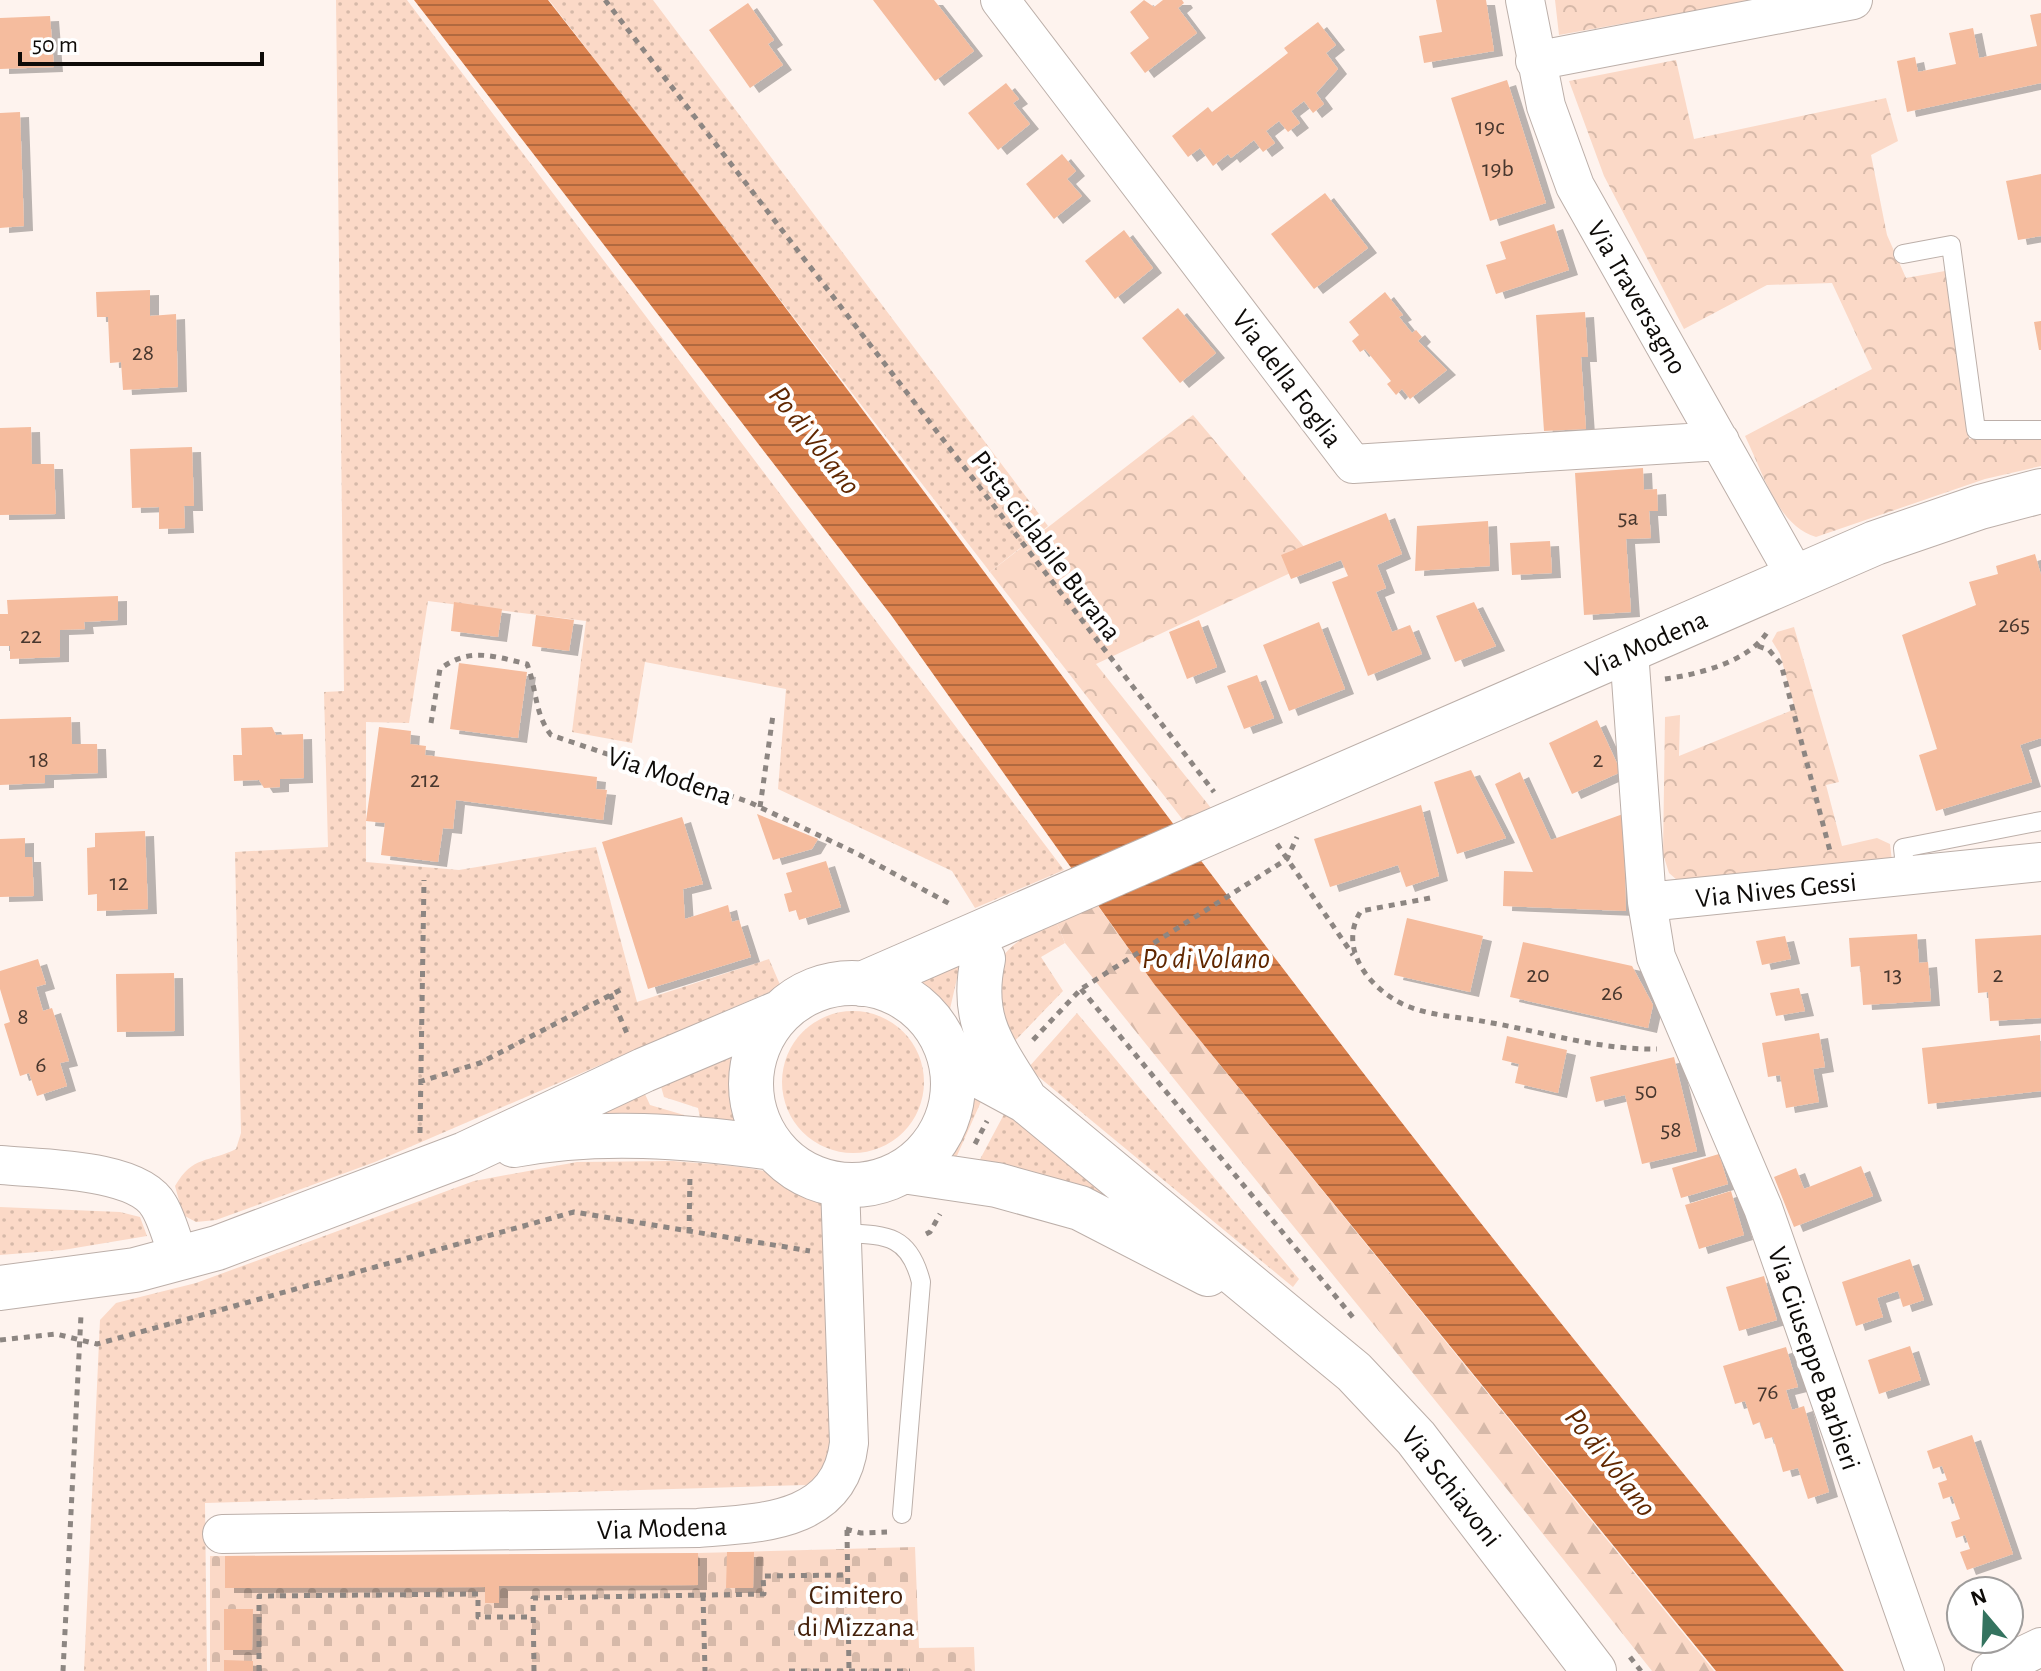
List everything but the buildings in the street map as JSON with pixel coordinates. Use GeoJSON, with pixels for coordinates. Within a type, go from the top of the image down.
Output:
{"type":"FeatureCollection","features":[{"type":"Feature","properties":{"kind":"main road","name":"Via Modena"},"geometry":{"type":"LineString","coordinates":[[0,1288],[83,1278],[179,1259],[217,1248],[465,1154],[644,1070],[781,1012],[818,988],[862,984],[1006,928],[1241,812],[1629,651],[1796,577],[1931,522],[2041,491]]}},
{"type":"Feature","properties":{"kind":"main road","name":"Via Modena"},"geometry":{"type":"LineString","coordinates":[[947,1051],[1006,928]]}},
{"type":"Feature","properties":{"kind":"main road"},"geometry":{"type":"LineString","coordinates":[[1006,928],[977,998],[980,1020],[990,1045],[1026,1101]]}},
{"type":"Feature","properties":{"kind":"main road","name":"Via Modena"},"geometry":{"type":"LineString","coordinates":[[781,1012],[758,1046],[750,1081],[755,1117],[773,1148],[804,1174],[840,1185],[874,1183],[903,1171],[929,1149],[945,1123],[953,1093],[947,1051],[923,1012],[890,990],[862,984]]}},
{"type":"Feature","properties":{"kind":"main road","name":"Via Schiavoni"},"geometry":{"type":"LineString","coordinates":[[947,1051],[1026,1101],[1354,1372],[1416,1438],[1594,1671]]}},
{"type":"Feature","properties":{"kind":"main road","name":"Via Modena"},"geometry":{"type":"LineString","coordinates":[[465,1154],[538,1141],[615,1135],[691,1138],[773,1148]]}},
{"type":"Feature","properties":{"kind":"main road","name":"Via Schiavoni"},"geometry":{"type":"LineString","coordinates":[[903,1171],[997,1185],[1080,1208],[1291,1319]]}},
{"type":"Feature","properties":{"kind":"street","name":"Via della Foglia"},"geometry":{"type":"LineString","coordinates":[[1000,0],[1353,464],[1720,441]]}},
{"type":"Feature","properties":{"kind":"street","name":"Via Traversagno"},"geometry":{"type":"LineString","coordinates":[[1525,0],[1535,61],[1559,152],[1575,186],[1796,577]]}},
{"type":"Feature","properties":{"kind":"street"},"geometry":{"type":"LineString","coordinates":[[1535,61],[1853,0]]}},
{"type":"Feature","properties":{"kind":"street","name":"Via Giuseppe Barbieri"},"geometry":{"type":"LineString","coordinates":[[1629,651],[1647,902],[1656,957],[1763,1208],[1925,1671]]}},
{"type":"Feature","properties":{"kind":"street","name":"Via Nives Gessi"},"geometry":{"type":"LineString","coordinates":[[1647,902],[2041,862]]}},
{"type":"Feature","properties":{"kind":"street"},"geometry":{"type":"LineString","coordinates":[[0,1165],[84,1174],[142,1187],[159,1205],[179,1259]]}},
{"type":"Feature","properties":{"kind":"street","name":"Via Modena"},"geometry":{"type":"LineString","coordinates":[[222,1534],[698,1528],[766,1522],[795,1514],[815,1503],[840,1477],[848,1451],[840,1185]]}},
{"type":"Feature","properties":{"kind":"street"},"geometry":{"type":"LineString","coordinates":[[1991,1671],[2041,1647]]}},
{"type":"Feature","properties":{"kind":"lane"},"geometry":{"type":"LineString","coordinates":[[1903,254],[1951,245],[1976,430],[2041,430]]}},
{"type":"Feature","properties":{"kind":"lane"},"geometry":{"type":"LineString","coordinates":[[1906,876],[1903,848],[2041,821]]}},
{"type":"Feature","properties":{"kind":"lane"},"geometry":{"type":"LineString","coordinates":[[843,1242],[882,1235],[896,1240],[910,1252],[921,1282],[902,1514]]}},
{"type":"Feature","properties":{"kind":"path","name":"Pista ciclabile Burana"},"geometry":{"type":"LineString","coordinates":[[605,0],[1177,748],[1241,812]]}},
{"type":"Feature","properties":{"kind":"path"},"geometry":{"type":"LineString","coordinates":[[1758,646],[1769,650],[1781,664],[1839,883]]}},
{"type":"Feature","properties":{"kind":"path","name":"Via Modena"},"geometry":{"type":"LineString","coordinates":[[431,723],[440,669],[455,658],[472,653],[527,664],[534,681],[540,721],[551,735],[760,807],[941,898],[967,917],[1006,928]]}},
{"type":"Feature","properties":{"kind":"path"},"geometry":{"type":"LineString","coordinates":[[760,807],[773,715]]}},
{"type":"Feature","properties":{"kind":"path"},"geometry":{"type":"LineString","coordinates":[[1241,812],[1356,960],[1393,999],[1424,1011],[1619,1048],[1694,1048]]}},
{"type":"Feature","properties":{"kind":"path"},"geometry":{"type":"LineString","coordinates":[[1081,989],[1272,871]]}},
{"type":"Feature","properties":{"kind":"path"},"geometry":{"type":"LineString","coordinates":[[420,1170],[424,880]]}},
{"type":"Feature","properties":{"kind":"path"},"geometry":{"type":"LineString","coordinates":[[1356,960],[1353,924],[1361,911],[1430,898]]}},
{"type":"Feature","properties":{"kind":"path"},"geometry":{"type":"LineString","coordinates":[[419,1082],[480,1063],[624,988]]}},
{"type":"Feature","properties":{"kind":"path"},"geometry":{"type":"LineString","coordinates":[[0,1340],[56,1334],[97,1344],[574,1212],[828,1254],[843,1242]]}},
{"type":"Feature","properties":{"kind":"path"},"geometry":{"type":"LineString","coordinates":[[896,1240],[930,1232]]}},
{"type":"Feature","properties":{"kind":"path"},"geometry":{"type":"LineString","coordinates":[[63,1671],[83,1278]]}},
{"type":"Feature","properties":{"kind":"path"},"geometry":{"type":"LineString","coordinates":[[815,1503],[847,1530],[861,1533],[889,1532],[896,1528],[902,1514]]}},
{"type":"Feature","properties":{"kind":"path"},"geometry":{"type":"LineString","coordinates":[[847,1530],[849,1670]]}},
{"type":"Feature","properties":{"kind":"path"},"geometry":{"type":"LineString","coordinates":[[534,1671],[533,1598],[764,1594],[763,1576],[848,1575]]}},
{"type":"Feature","properties":{"kind":"path"},"geometry":{"type":"LineString","coordinates":[[259,1671],[259,1596],[478,1594],[478,1617],[533,1617]]}},
{"type":"Feature","properties":{"kind":"path"},"geometry":{"type":"LineString","coordinates":[[703,1595],[705,1671]]}},
{"type":"Feature","properties":{"kind":"path"},"geometry":{"type":"LineString","coordinates":[[794,1633],[907,1631]]}},
{"type":"Feature","properties":{"kind":"path"},"geometry":{"type":"LineString","coordinates":[[789,1671],[910,1671]]}},
{"type":"Feature","properties":{"kind":"green space"},"geometry":{"type":"Polygon","coordinates":[[[336,0],[407,0],[1064,870],[975,908],[952,871],[778,789],[786,689],[645,662],[632,743],[572,732],[586,621],[428,601],[409,723],[366,722],[366,862],[459,870],[596,847],[637,1002],[769,959],[781,987],[375,1162],[216,1220],[196,1222],[183,1215],[175,1186],[195,1164],[236,1149],[241,1133],[235,852],[328,847],[324,692],[344,691],[336,0]]]}},
{"type":"Feature","properties":{"kind":"green space"},"geometry":{"type":"Polygon","coordinates":[[[549,0],[653,0],[1048,526],[990,572],[549,0]]]}},
{"type":"Feature","properties":{"kind":"green space"},"geometry":{"type":"Polygon","coordinates":[[[1555,0],[1754,0],[1559,35],[1555,0]]]}},
{"type":"Feature","properties":{"kind":"green space"},"geometry":{"type":"Polygon","coordinates":[[[1676,60],[1694,139],[1886,98],[1898,141],[1871,155],[1887,235],[1906,278],[1945,271],[1969,439],[2041,438],[2041,466],[1985,479],[1816,537],[1802,531],[1791,521],[1772,495],[1745,436],[1872,369],[1832,283],[1767,285],[1684,329],[1604,176],[1569,81],[1676,60]]]}},
{"type":"Feature","properties":{"kind":"green space"},"geometry":{"type":"Polygon","coordinates":[[[1193,415],[1316,561],[1096,664],[1211,808],[1183,820],[990,572],[1193,415]]]}},
{"type":"Feature","properties":{"kind":"green space"},"geometry":{"type":"Polygon","coordinates":[[[1794,627],[1839,782],[1826,785],[1842,846],[1877,838],[1890,844],[1892,861],[1677,880],[1669,873],[1663,854],[1665,717],[1680,715],[1679,756],[1795,709],[1780,654],[1772,641],[1777,632],[1794,627]]]}},
{"type":"Feature","properties":{"kind":"green space"},"geometry":{"type":"Polygon","coordinates":[[[1095,902],[1154,984],[1714,1671],[1652,1671],[1138,1034],[1065,943],[1056,921],[1095,902]]]}},
{"type":"Feature","properties":{"kind":"green space"},"geometry":{"type":"Polygon","coordinates":[[[1056,921],[1065,943],[1041,957],[1063,991],[1007,1049],[988,982],[1007,951],[1033,932],[1056,921]]]}},
{"type":"Feature","properties":{"kind":"green space"},"geometry":{"type":"Polygon","coordinates":[[[986,936],[958,974],[947,1022],[921,995],[896,978],[986,936]]]}},
{"type":"Feature","properties":{"kind":"green space"},"geometry":{"type":"Polygon","coordinates":[[[853,1011],[880,1016],[903,1032],[919,1055],[924,1082],[919,1109],[903,1132],[880,1148],[853,1153],[826,1148],[803,1132],[787,1109],[782,1082],[787,1055],[803,1032],[826,1016],[853,1011]]]}},
{"type":"Feature","properties":{"kind":"green space"},"geometry":{"type":"Polygon","coordinates":[[[1077,1013],[1299,1279],[1293,1287],[1028,1068],[1077,1013]]]}},
{"type":"Feature","properties":{"kind":"green space"},"geometry":{"type":"Polygon","coordinates":[[[745,1049],[742,1089],[752,1129],[702,1127],[698,1108],[664,1097],[660,1083],[745,1049]]]}},
{"type":"Feature","properties":{"kind":"green space"},"geometry":{"type":"Polygon","coordinates":[[[962,1068],[987,1088],[956,1158],[931,1154],[956,1125],[962,1068]]]}},
{"type":"Feature","properties":{"kind":"green space"},"geometry":{"type":"Polygon","coordinates":[[[644,1092],[650,1105],[684,1115],[686,1128],[551,1125],[644,1092]]]}},
{"type":"Feature","properties":{"kind":"green space"},"geometry":{"type":"Polygon","coordinates":[[[1010,1103],[1238,1282],[977,1165],[1010,1103]]]}},
{"type":"Feature","properties":{"kind":"green space"},"geometry":{"type":"Polygon","coordinates":[[[673,1161],[772,1173],[807,1187],[820,1198],[826,1212],[835,1265],[838,1333],[839,1410],[827,1470],[806,1485],[205,1503],[207,1671],[84,1671],[100,1320],[116,1303],[196,1283],[474,1181],[577,1162],[673,1161]]]}},
{"type":"Feature","properties":{"kind":"green space"},"geometry":{"type":"Polygon","coordinates":[[[0,1207],[120,1212],[140,1217],[147,1236],[63,1250],[0,1255],[0,1207]]]}},
{"type":"Feature","properties":{"kind":"green space","name":"Cimitero di Mizzana"},"geometry":{"type":"Polygon","coordinates":[[[915,1547],[919,1648],[974,1647],[975,1671],[210,1671],[210,1556],[698,1553],[915,1547]]]}},
{"type":"Feature","properties":{"kind":"water","name":"Po di Volano"},"geometry":{"type":"Polygon","coordinates":[[[414,0],[548,0],[782,303],[1358,1066],[1522,1274],[1844,1671],[1716,1671],[1154,984],[891,615],[414,0]]]}}]}
